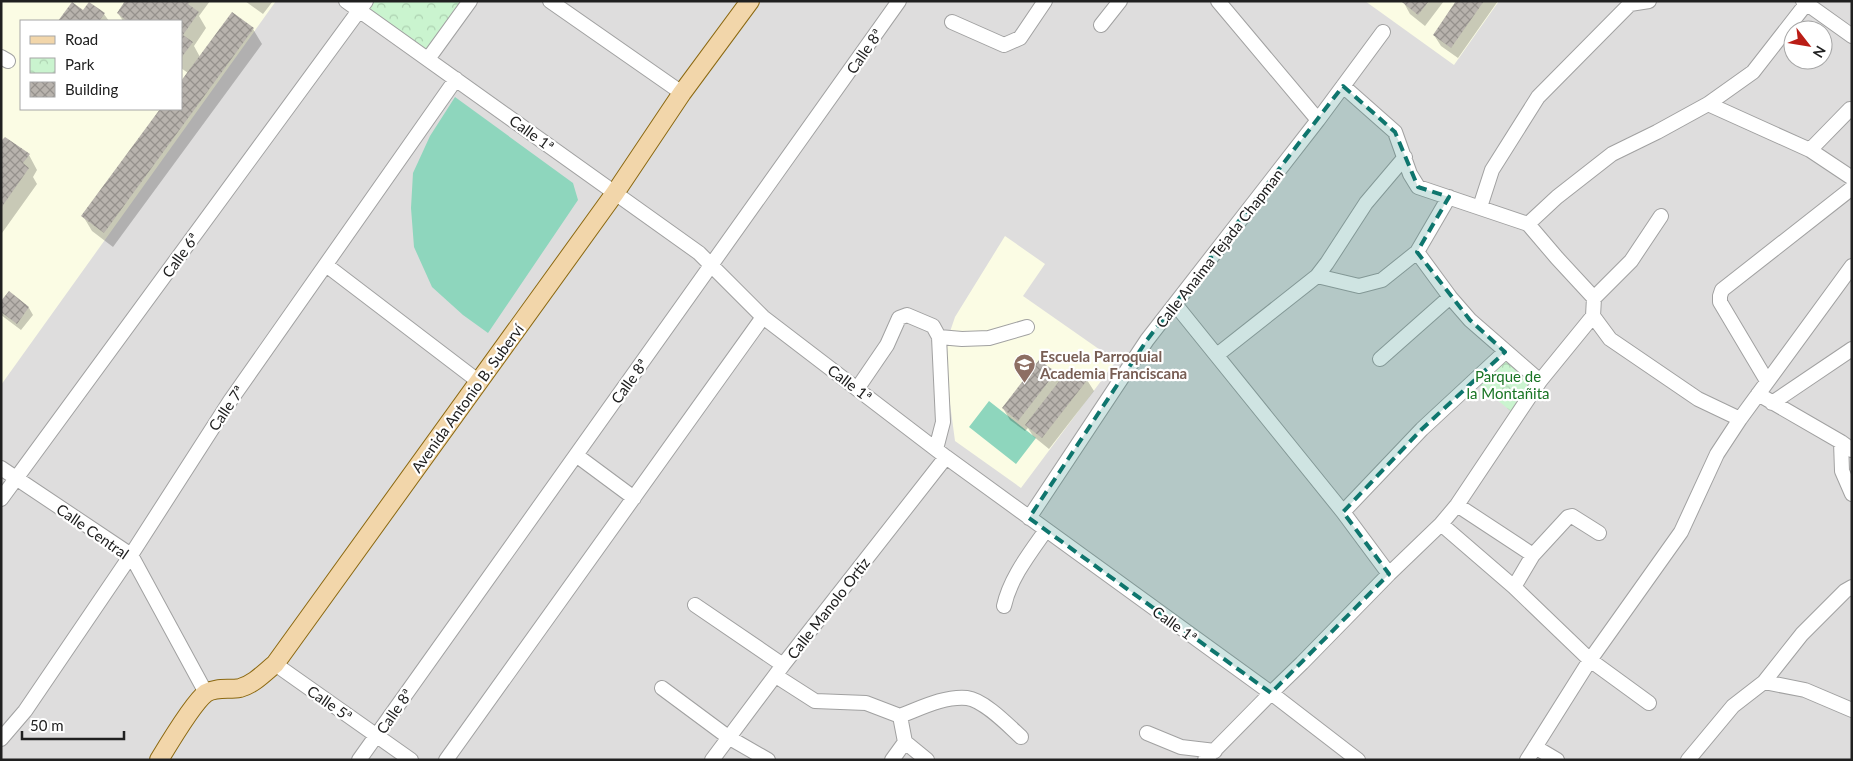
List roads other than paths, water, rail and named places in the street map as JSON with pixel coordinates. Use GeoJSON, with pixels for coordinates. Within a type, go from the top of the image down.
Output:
{"type":"FeatureCollection","features":[{"type":"Feature","properties":{"kind":"main road","name":"Avenida Antonio B. Suberví"},"geometry":{"type":"LineString","coordinates":[[206,693],[218,689],[239,688],[254,682],[275,664],[750,1]]}},
{"type":"Feature","properties":{"kind":"main road"},"geometry":{"type":"LineString","coordinates":[[159,760],[195,705],[206,693]]}},
{"type":"Feature","properties":{"kind":"street","name":"Calle 1ª"},"geometry":{"type":"LineString","coordinates":[[346,1],[362,6],[428,59],[699,253],[763,317],[941,453],[1271,692],[1358,760]]}},
{"type":"Feature","properties":{"kind":"street"},"geometry":{"type":"LineString","coordinates":[[428,59],[470,1]]}},
{"type":"Feature","properties":{"kind":"street"},"geometry":{"type":"LineString","coordinates":[[550,1],[682,94]]}},
{"type":"Feature","properties":{"kind":"street","name":"Calle 8ª"},"geometry":{"type":"LineString","coordinates":[[359,760],[899,1]]}},
{"type":"Feature","properties":{"kind":"street"},"geometry":{"type":"LineString","coordinates":[[952,22],[1004,45],[1020,38],[1044,1]]}},
{"type":"Feature","properties":{"kind":"street"},"geometry":{"type":"LineString","coordinates":[[1101,24],[1120,1]]}},
{"type":"Feature","properties":{"kind":"street"},"geometry":{"type":"LineString","coordinates":[[1218,1],[1318,120]]}},
{"type":"Feature","properties":{"kind":"street"},"geometry":{"type":"LineString","coordinates":[[1480,207],[1492,170],[1538,97],[1630,4],[1650,1]]}},
{"type":"Feature","properties":{"kind":"street"},"geometry":{"type":"LineString","coordinates":[[1528,224],[1557,197],[1612,154],[1708,104],[1753,72],[1805,3],[1852,36]]}},
{"type":"Feature","properties":{"kind":"street","name":"Calle 6ª"},"geometry":{"type":"LineString","coordinates":[[1,499],[362,6]]}},
{"type":"Feature","properties":{"kind":"street","name":"Calle Anaima Tejada Chapman"},"geometry":{"type":"LineString","coordinates":[[1029,518],[1147,340],[1318,120],[1383,32]]}},
{"type":"Feature","properties":{"kind":"street","name":"Calle 7ª"},"geometry":{"type":"LineString","coordinates":[[1,739],[25,711],[131,555],[230,401],[456,79]]}},
{"type":"Feature","properties":{"kind":"street"},"geometry":{"type":"LineString","coordinates":[[1343,86],[1395,132],[1410,174],[1418,187],[1528,224],[1573,277],[1594,298]]}},
{"type":"Feature","properties":{"kind":"street"},"geometry":{"type":"LineString","coordinates":[[1708,104],[1810,150],[1852,178]]}},
{"type":"Feature","properties":{"kind":"street"},"geometry":{"type":"LineString","coordinates":[[1810,150],[1850,109]]}},
{"type":"Feature","properties":{"kind":"street"},"geometry":{"type":"LineString","coordinates":[[1217,355],[1317,276],[1366,203],[1405,157]]}},
{"type":"Feature","properties":{"kind":"street"},"geometry":{"type":"LineString","coordinates":[[1767,381],[1720,302],[1722,290],[1852,188]]}},
{"type":"Feature","properties":{"kind":"street"},"geometry":{"type":"LineString","coordinates":[[1317,276],[1359,286],[1382,280],[1417,252],[1449,197]]}},
{"type":"Feature","properties":{"kind":"street"},"geometry":{"type":"LineString","coordinates":[[1147,733],[1181,747],[1210,755],[1302,663],[1457,505],[1540,381],[1593,316],[1594,298],[1631,261],[1661,216]]}},
{"type":"Feature","properties":{"kind":"street"},"geometry":{"type":"LineString","coordinates":[[1417,252],[1450,297],[1470,320],[1540,381]]}},
{"type":"Feature","properties":{"kind":"street"},"geometry":{"type":"LineString","coordinates":[[326,265],[478,381]]}},
{"type":"Feature","properties":{"kind":"street"},"geometry":{"type":"LineString","coordinates":[[1526,760],[1590,660],[1681,532],[1717,454],[1740,419],[1852,266]]}},
{"type":"Feature","properties":{"kind":"street"},"geometry":{"type":"LineString","coordinates":[[1380,359],[1450,297]]}},
{"type":"Feature","properties":{"kind":"street"},"geometry":{"type":"LineString","coordinates":[[1175,304],[1343,512],[1388,574]]}},
{"type":"Feature","properties":{"kind":"street"},"geometry":{"type":"LineString","coordinates":[[857,389],[887,345],[899,318],[907,315],[933,326],[939,337],[943,422],[941,453]]}},
{"type":"Feature","properties":{"kind":"street"},"geometry":{"type":"LineString","coordinates":[[1593,316],[1610,340],[1698,399],[1740,419]]}},
{"type":"Feature","properties":{"kind":"street"},"geometry":{"type":"LineString","coordinates":[[446,760],[763,317]]}},
{"type":"Feature","properties":{"kind":"street"},"geometry":{"type":"LineString","coordinates":[[939,337],[962,339],[989,338],[1027,327]]}},
{"type":"Feature","properties":{"kind":"street"},"geometry":{"type":"LineString","coordinates":[[1772,403],[1852,349]]}},
{"type":"Feature","properties":{"kind":"street"},"geometry":{"type":"LineString","coordinates":[[1343,512],[1422,429],[1505,352]]}},
{"type":"Feature","properties":{"kind":"street"},"geometry":{"type":"LineString","coordinates":[[1758,394],[1846,446],[1842,471],[1852,494]]}},
{"type":"Feature","properties":{"kind":"street","name":"Calle Manolo Ortiz"},"geometry":{"type":"LineString","coordinates":[[712,760],[941,453]]}},
{"type":"Feature","properties":{"kind":"street"},"geometry":{"type":"LineString","coordinates":[[576,455],[634,498]]}},
{"type":"Feature","properties":{"kind":"street","name":"Calle Central"},"geometry":{"type":"LineString","coordinates":[[1,468],[131,555],[206,693]]}},
{"type":"Feature","properties":{"kind":"street"},"geometry":{"type":"LineString","coordinates":[[1457,505],[1533,556]]}},
{"type":"Feature","properties":{"kind":"street"},"geometry":{"type":"LineString","coordinates":[[1514,587],[1533,556],[1568,517],[1572,516],[1599,533]]}},
{"type":"Feature","properties":{"kind":"street"},"geometry":{"type":"LineString","coordinates":[[1440,524],[1514,587],[1590,660],[1649,703]]}},
{"type":"Feature","properties":{"kind":"street"},"geometry":{"type":"LineString","coordinates":[[1004,606],[1006,594],[1046,530]]}},
{"type":"Feature","properties":{"kind":"street"},"geometry":{"type":"LineString","coordinates":[[1688,760],[1733,706],[1764,682],[1802,634],[1845,591],[1852,587]]}},
{"type":"Feature","properties":{"kind":"street"},"geometry":{"type":"LineString","coordinates":[[695,606],[779,671],[814,701],[866,703],[900,716],[942,700],[969,698],[988,708],[1021,737]]}},
{"type":"Feature","properties":{"kind":"street","name":"Calle 5ª"},"geometry":{"type":"LineString","coordinates":[[275,664],[410,760]]}},
{"type":"Feature","properties":{"kind":"street"},"geometry":{"type":"LineString","coordinates":[[1764,682],[1805,690],[1852,710]]}},
{"type":"Feature","properties":{"kind":"street"},"geometry":{"type":"LineString","coordinates":[[662,688],[728,737],[768,760]]}},
{"type":"Feature","properties":{"kind":"street"},"geometry":{"type":"LineString","coordinates":[[900,716],[905,742],[927,760]]}},
{"type":"Feature","properties":{"kind":"street"},"geometry":{"type":"LineString","coordinates":[[892,760],[905,742]]}},
{"type":"Feature","properties":{"kind":"street"},"geometry":{"type":"LineString","coordinates":[[1535,746],[1557,760]]}},
{"type":"Feature","properties":{"kind":"place","name":"Escuela Parroquial Academia Franciscana"},"geometry":{"type":"Point","coordinates":[1024,384]}},
{"type":"Feature","properties":{"kind":"park label","name":"Parque de la Montañita"},"geometry":{"type":"Point","coordinates":[1508,384]}}]}
